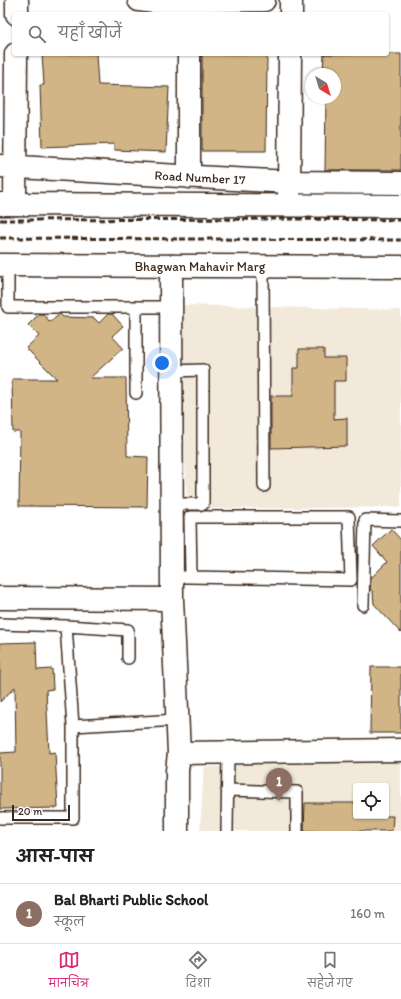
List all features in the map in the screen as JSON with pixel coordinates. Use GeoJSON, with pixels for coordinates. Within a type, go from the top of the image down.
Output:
{"type":"FeatureCollection","features":[{"type":"Feature","properties":{"kind":"street"},"geometry":{"type":"LineString","coordinates":[[17,0],[17,12]]}},
{"type":"Feature","properties":{"kind":"street"},"geometry":{"type":"LineString","coordinates":[[139,0],[189,8],[252,0],[264,0]]}},
{"type":"Feature","properties":{"kind":"street"},"geometry":{"type":"LineString","coordinates":[[291,0],[291,12]]}},
{"type":"Feature","properties":{"kind":"street"},"geometry":{"type":"LineString","coordinates":[[16,56],[8,166],[7,204],[401,206]]}},
{"type":"Feature","properties":{"kind":"street"},"geometry":{"type":"LineString","coordinates":[[189,56],[189,177]]}},
{"type":"Feature","properties":{"kind":"street"},"geometry":{"type":"LineString","coordinates":[[290,56],[290,205]]}},
{"type":"Feature","properties":{"kind":"street","name":"Road Number 17"},"geometry":{"type":"LineString","coordinates":[[8,166],[289,182],[401,183]]}},
{"type":"Feature","properties":{"kind":"street","name":"Bhagwan Mahavir Marg"},"geometry":{"type":"LineString","coordinates":[[4,265],[401,267]]}},
{"type":"Feature","properties":{"kind":"street"},"geometry":{"type":"LineString","coordinates":[[171,266],[172,504],[182,577],[172,599],[179,753],[177,771],[177,831]]}},
{"type":"Feature","properties":{"kind":"street"},"geometry":{"type":"LineString","coordinates":[[0,598],[172,599]]}},
{"type":"Feature","properties":{"kind":"street"},"geometry":{"type":"LineString","coordinates":[[179,753],[401,750]]}},
{"type":"Feature","properties":{"kind":"lane"},"geometry":{"type":"LineString","coordinates":[[4,265],[8,307],[171,307]]}},
{"type":"Feature","properties":{"kind":"lane"},"geometry":{"type":"LineString","coordinates":[[263,266],[264,486]]}},
{"type":"Feature","properties":{"kind":"lane"},"geometry":{"type":"LineString","coordinates":[[136,307],[136,393]]}},
{"type":"Feature","properties":{"kind":"lane"},"geometry":{"type":"LineString","coordinates":[[171,371],[203,370],[203,504],[172,504]]}},
{"type":"Feature","properties":{"kind":"lane"},"geometry":{"type":"LineString","coordinates":[[190,517],[349,517],[351,580],[182,577],[190,517]]}},
{"type":"Feature","properties":{"kind":"lane"},"geometry":{"type":"LineString","coordinates":[[363,605],[365,520],[401,521]]}},
{"type":"Feature","properties":{"kind":"lane"},"geometry":{"type":"LineString","coordinates":[[0,624],[128,630],[128,658]]}},
{"type":"Feature","properties":{"kind":"lane"},"geometry":{"type":"LineString","coordinates":[[0,818],[73,818],[73,726],[66,626]]}},
{"type":"Feature","properties":{"kind":"lane"},"geometry":{"type":"LineString","coordinates":[[73,726],[178,720]]}},
{"type":"Feature","properties":{"kind":"lane"},"geometry":{"type":"LineString","coordinates":[[227,831],[228,752]]}},
{"type":"Feature","properties":{"kind":"lane"},"geometry":{"type":"LineString","coordinates":[[227,790],[297,792],[298,831]]}},
{"type":"Feature","properties":{"kind":"shaded area"},"geometry":{"type":"Polygon","coordinates":[[[179,305],[401,310],[401,507],[187,509],[179,305]]]}},
{"type":"Feature","properties":{"kind":"shaded area"},"geometry":{"type":"Polygon","coordinates":[[[401,756],[401,831],[200,831],[204,767],[401,756]]]}},
{"type":"Feature","properties":{"kind":"building"},"geometry":{"type":"Polygon","coordinates":[[[389,54],[401,54],[401,170],[325,170],[326,104],[341,104],[341,68],[323,68],[324,56],[389,56],[389,54]]]}},
{"type":"Feature","properties":{"kind":"building"},"geometry":{"type":"Polygon","coordinates":[[[42,56],[96,56],[98,85],[169,87],[166,152],[114,150],[114,144],[42,147],[40,85],[44,85],[42,56]]]}},
{"type":"Feature","properties":{"kind":"building"},"geometry":{"type":"Polygon","coordinates":[[[202,56],[267,56],[266,151],[202,151],[202,56]]]}},
{"type":"Feature","properties":{"kind":"building"},"geometry":{"type":"Polygon","coordinates":[[[39,314],[43,314],[50,322],[60,314],[63,317],[94,318],[99,323],[108,314],[112,314],[123,326],[112,336],[123,348],[90,378],[126,378],[127,456],[148,457],[147,507],[19,506],[20,432],[13,432],[12,379],[57,379],[26,348],[39,336],[28,325],[39,314]]]}},
{"type":"Feature","properties":{"kind":"building"},"geometry":{"type":"Polygon","coordinates":[[[299,349],[324,349],[324,358],[346,358],[346,381],[334,381],[334,419],[347,418],[347,446],[271,448],[271,396],[293,396],[293,368],[299,368],[299,349]]]}},
{"type":"Feature","properties":{"kind":"building"},"geometry":{"type":"Polygon","coordinates":[[[391,529],[401,540],[401,633],[374,604],[373,592],[370,589],[371,578],[387,562],[373,546],[391,529]]]}},
{"type":"Feature","properties":{"kind":"building"},"geometry":{"type":"Polygon","coordinates":[[[36,642],[37,670],[52,669],[53,689],[46,690],[49,753],[55,752],[58,808],[0,809],[0,753],[16,752],[15,687],[0,702],[0,643],[36,642]]]}},
{"type":"Feature","properties":{"kind":"building"},"geometry":{"type":"Polygon","coordinates":[[[371,667],[401,667],[401,733],[370,733],[371,667]]]}},
{"type":"Feature","properties":{"kind":"building"},"geometry":{"type":"Polygon","coordinates":[[[305,803],[353,803],[353,819],[389,819],[389,816],[393,816],[392,831],[304,831],[305,803]]]}},
{"type":"Feature","properties":{"kind":"railway"},"geometry":{"type":"LineString","coordinates":[[0,220],[401,220]]}},
{"type":"Feature","properties":{"kind":"railway"},"geometry":{"type":"LineString","coordinates":[[0,238],[401,240]]}},
{"type":"Feature","properties":{"kind":"place","name":"Bal Bharti Public School"},"geometry":{"type":"Point","coordinates":[279,801]}}]}
